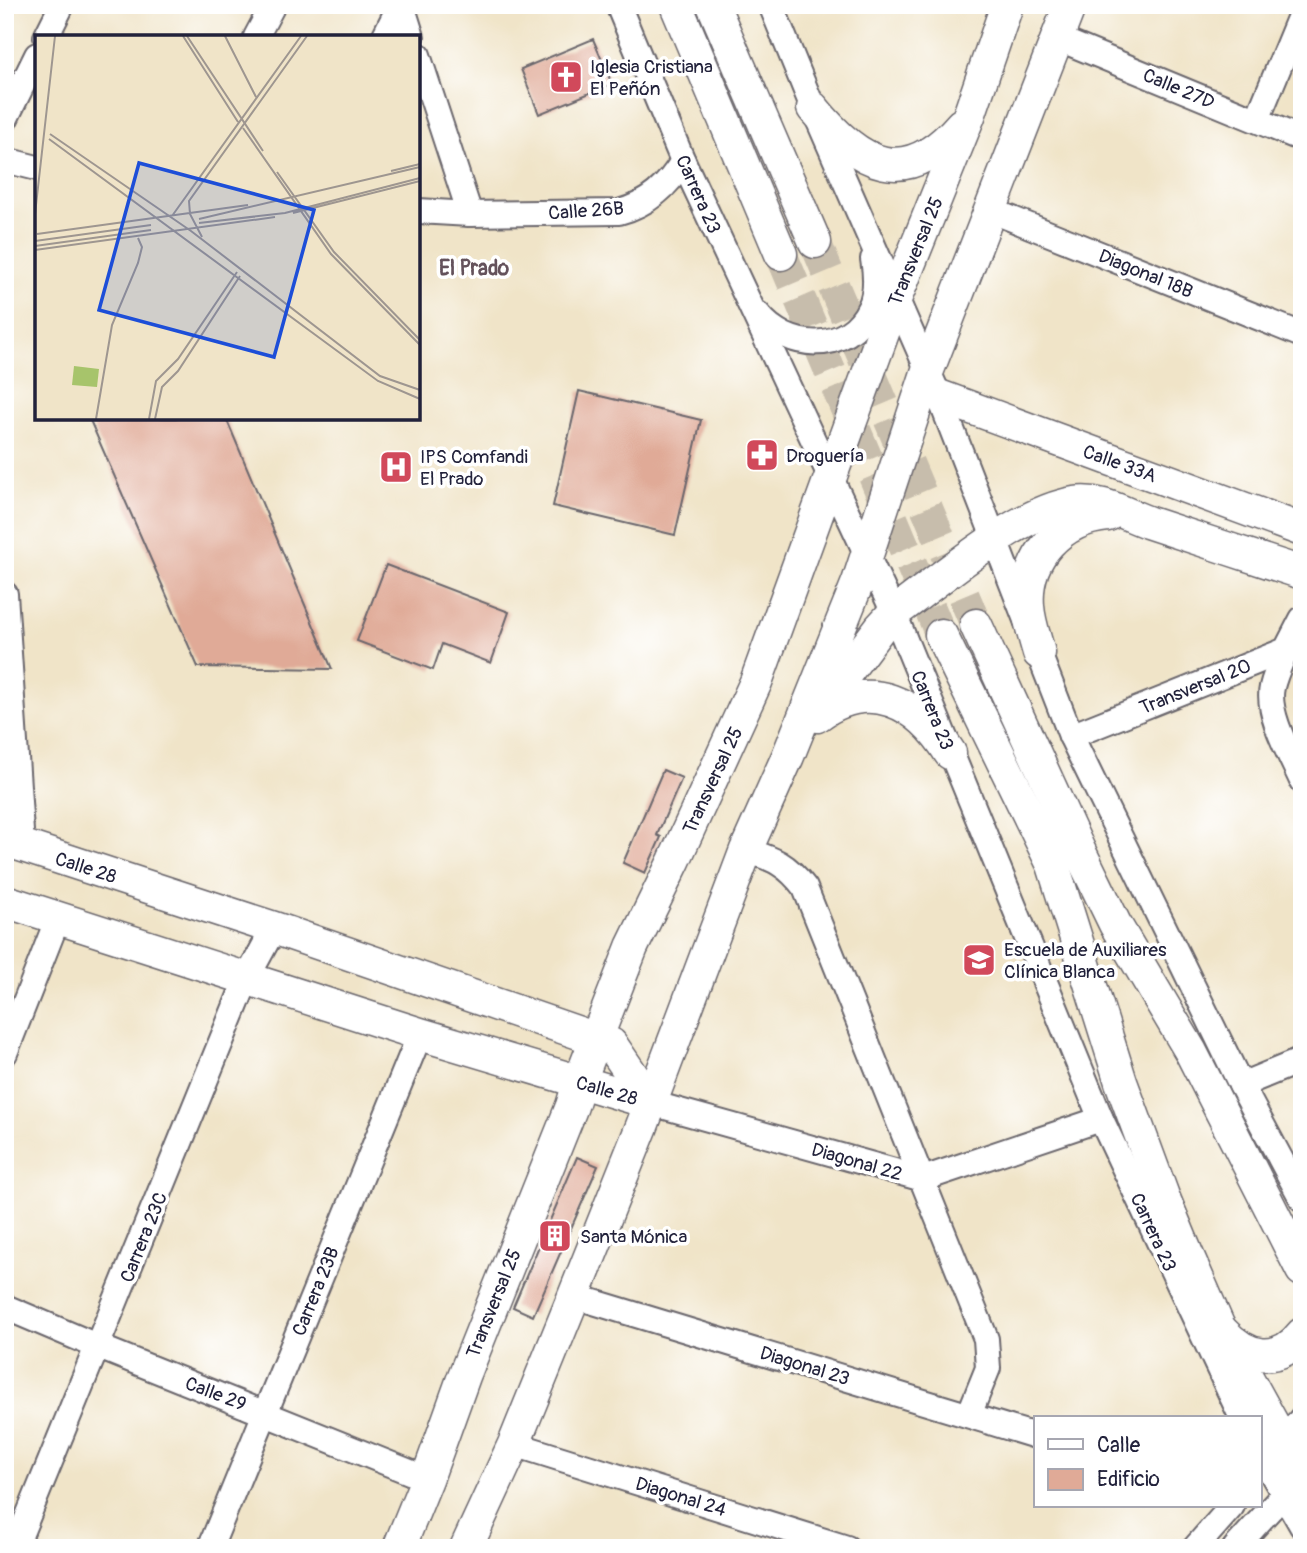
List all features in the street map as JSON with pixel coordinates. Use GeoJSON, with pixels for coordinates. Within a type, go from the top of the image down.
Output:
{"type":"FeatureCollection","features":[{"type":"Feature","properties":{"kind":"main road"},"geometry":{"type":"LineString","coordinates":[[676,5],[781,254]]}},
{"type":"Feature","properties":{"kind":"main road"},"geometry":{"type":"LineString","coordinates":[[713,5],[815,242]]}},
{"type":"Feature","properties":{"kind":"main road","name":"Transversal 25"},"geometry":{"type":"LineString","coordinates":[[399,1548],[632,947],[757,682],[896,297],[969,116],[1007,5]]}},
{"type":"Feature","properties":{"kind":"main road"},"geometry":{"type":"LineString","coordinates":[[466,1548],[514,1444],[574,1296],[651,1103],[746,850],[788,756],[867,558],[933,383],[990,210],[1070,5]]}},
{"type":"Feature","properties":{"kind":"main road"},"geometry":{"type":"LineString","coordinates":[[813,108],[831,130],[852,149],[874,161],[892,164],[919,159],[934,150],[947,141],[969,116]]}},
{"type":"Feature","properties":{"kind":"main road","name":"Calle 33A"},"geometry":{"type":"LineString","coordinates":[[933,383],[1302,530]]}},
{"type":"Feature","properties":{"kind":"main road"},"geometry":{"type":"LineString","coordinates":[[788,756],[811,721],[894,613],[995,539],[1057,507],[1074,503],[1100,504],[1302,573]]}},
{"type":"Feature","properties":{"kind":"main road"},"geometry":{"type":"LineString","coordinates":[[1039,653],[1030,618],[1028,593],[1034,568],[1044,549],[1061,531],[1084,519],[1117,515],[1142,520]]}},
{"type":"Feature","properties":{"kind":"main road"},"geometry":{"type":"LineString","coordinates":[[976,625],[1115,924],[1191,1052],[1302,1270]]}},
{"type":"Feature","properties":{"kind":"main road","name":"Carrera 23"},"geometry":{"type":"LineString","coordinates":[[941,635],[1054,865],[1137,1127],[1163,1196],[1259,1416]]}},
{"type":"Feature","properties":{"kind":"main road"},"geometry":{"type":"LineString","coordinates":[[811,721],[842,701],[876,696],[903,705],[917,714],[939,735],[950,752]]}},
{"type":"Feature","properties":{"kind":"main road","name":"Calle 28"},"geometry":{"type":"LineString","coordinates":[[14,843],[597,1038],[611,1044],[651,1103]]}},
{"type":"Feature","properties":{"kind":"main road","name":"Calle 28"},"geometry":{"type":"LineString","coordinates":[[5,901],[420,1034],[651,1103]]}},
{"type":"Feature","properties":{"kind":"main road"},"geometry":{"type":"LineString","coordinates":[[1218,1325],[1238,1346],[1255,1354],[1284,1350],[1302,1334]]}},
{"type":"Feature","properties":{"kind":"main road","name":"Carrera 23"},"geometry":{"type":"LineString","coordinates":[[1262,1422],[1274,1449],[1297,1477]]}},
{"type":"Feature","properties":{"kind":"street"},"geometry":{"type":"LineString","coordinates":[[47,35],[62,5]]}},
{"type":"Feature","properties":{"kind":"street"},"geometry":{"type":"LineString","coordinates":[[257,35],[273,5]]}},
{"type":"Feature","properties":{"kind":"street"},"geometry":{"type":"LineString","coordinates":[[385,35],[401,5]]}},
{"type":"Feature","properties":{"kind":"street"},"geometry":{"type":"LineString","coordinates":[[401,5],[411,35]]}},
{"type":"Feature","properties":{"kind":"street","name":"Carrera 23"},"geometry":{"type":"LineString","coordinates":[[618,5],[683,161],[740,287],[894,613],[1101,1119],[1241,1416]]}},
{"type":"Feature","properties":{"kind":"street"},"geometry":{"type":"LineString","coordinates":[[771,5],[933,383],[1071,736],[1241,1085],[1302,1199]]}},
{"type":"Feature","properties":{"kind":"street"},"geometry":{"type":"LineString","coordinates":[[1257,120],[1302,11]]}},
{"type":"Feature","properties":{"kind":"street","name":"Calle 27D"},"geometry":{"type":"LineString","coordinates":[[1057,38],[1302,139]]}},
{"type":"Feature","properties":{"kind":"street"},"geometry":{"type":"LineString","coordinates":[[5,120],[35,59]]}},
{"type":"Feature","properties":{"kind":"street"},"geometry":{"type":"LineString","coordinates":[[420,61],[470,214]]}},
{"type":"Feature","properties":{"kind":"street"},"geometry":{"type":"LineString","coordinates":[[5,160],[35,168]]}},
{"type":"Feature","properties":{"kind":"street","name":"Calle 26B"},"geometry":{"type":"LineString","coordinates":[[420,211],[470,214],[619,212],[652,198],[667,185],[683,161]]}},
{"type":"Feature","properties":{"kind":"street","name":"Diagonal 18B"},"geometry":{"type":"LineString","coordinates":[[990,210],[1302,335]]}},
{"type":"Feature","properties":{"kind":"street"},"geometry":{"type":"LineString","coordinates":[[740,287],[760,317],[781,335],[803,342],[820,342],[838,337],[853,329],[864,317],[874,292],[874,263],[865,228]]}},
{"type":"Feature","properties":{"kind":"street"},"geometry":{"type":"LineString","coordinates":[[5,594],[14,843]]}},
{"type":"Feature","properties":{"kind":"street"},"geometry":{"type":"LineString","coordinates":[[1302,619],[1275,676],[1270,699],[1273,713],[1302,781]]}},
{"type":"Feature","properties":{"kind":"street","name":"Transversal 20"},"geometry":{"type":"LineString","coordinates":[[1071,736],[1286,650]]}},
{"type":"Feature","properties":{"kind":"street"},"geometry":{"type":"LineString","coordinates":[[746,850],[771,858],[792,870],[805,888],[923,1179],[986,1339],[988,1368],[969,1415]]}},
{"type":"Feature","properties":{"kind":"street"},"geometry":{"type":"LineString","coordinates":[[5,1053],[58,918]]}},
{"type":"Feature","properties":{"kind":"street","name":"Carrera 23C"},"geometry":{"type":"LineString","coordinates":[[15,1548],[99,1348],[247,978],[274,928]]}},
{"type":"Feature","properties":{"kind":"street","name":"Carrera 23B"},"geometry":{"type":"LineString","coordinates":[[210,1548],[420,1034]]}},
{"type":"Feature","properties":{"kind":"street"},"geometry":{"type":"LineString","coordinates":[[1241,1085],[1302,1060]]}},
{"type":"Feature","properties":{"kind":"street","name":"Diagonal 22"},"geometry":{"type":"LineString","coordinates":[[651,1103],[923,1179],[1101,1119]]}},
{"type":"Feature","properties":{"kind":"street","name":"Diagonal 23"},"geometry":{"type":"LineString","coordinates":[[574,1296],[1034,1435]]}},
{"type":"Feature","properties":{"kind":"street","name":"Calle 29"},"geometry":{"type":"LineString","coordinates":[[5,1307],[99,1348],[427,1479]]}},
{"type":"Feature","properties":{"kind":"street","name":"Diagonal 24"},"geometry":{"type":"LineString","coordinates":[[514,1444],[848,1548]]}},
{"type":"Feature","properties":{"kind":"street"},"geometry":{"type":"LineString","coordinates":[[1235,1548],[1297,1477]]}},
{"type":"Feature","properties":{"kind":"street","name":"Carrera 23"},"geometry":{"type":"LineString","coordinates":[[1297,1477],[1302,1526]]}},
{"type":"Feature","properties":{"kind":"street"},"geometry":{"type":"LineString","coordinates":[[1195,1548],[1230,1508]]}},
{"type":"Feature","properties":{"kind":"building","name":"Iglesia Cristiana El Peñón"},"geometry":{"type":"Polygon","coordinates":[[[593,39],[612,84],[539,114],[521,69],[593,39]]]}},
{"type":"Feature","properties":{"kind":"building"},"geometry":{"type":"Polygon","coordinates":[[[579,391],[701,420],[675,535],[553,506],[579,391]]]}},
{"type":"Feature","properties":{"kind":"building"},"geometry":{"type":"Polygon","coordinates":[[[90,420],[227,420],[332,669],[198,667],[90,420]]]}},
{"type":"Feature","properties":{"kind":"building"},"geometry":{"type":"Polygon","coordinates":[[[386,565],[509,612],[491,663],[442,644],[433,670],[357,641],[386,565]]]}},
{"type":"Feature","properties":{"kind":"building"},"geometry":{"type":"Polygon","coordinates":[[[663,770],[682,778],[657,835],[661,837],[645,873],[623,863],[663,770]]]}},
{"type":"Feature","properties":{"kind":"building","name":"Santa Mónica"},"geometry":{"type":"Polygon","coordinates":[[[577,1157],[598,1166],[533,1316],[513,1307],[577,1157]]]}},
{"type":"Feature","properties":{"kind":"tunnel"},"geometry":{"type":"LineString","coordinates":[[815,242],[976,625]]}},
{"type":"Feature","properties":{"kind":"tunnel"},"geometry":{"type":"LineString","coordinates":[[781,254],[941,635]]}},
{"type":"Feature","properties":{"kind":"place","name":"Iglesia Cristiana El Peñón"},"geometry":{"type":"Point","coordinates":[566,77]}},
{"type":"Feature","properties":{"kind":"place","name":"Droguería"},"geometry":{"type":"Point","coordinates":[762,455]}},
{"type":"Feature","properties":{"kind":"place","name":"IPS Comfandi El Prado"},"geometry":{"type":"Point","coordinates":[396,467]}},
{"type":"Feature","properties":{"kind":"place","name":"Escuela de Auxiliares Clínica Blanca"},"geometry":{"type":"Point","coordinates":[979,960]}},
{"type":"Feature","properties":{"kind":"place","name":"Santa Mónica"},"geometry":{"type":"Point","coordinates":[555,1236]}},
{"type":"Feature","properties":{"kind":"district","name":"El Prado"},"geometry":{"type":"Point","coordinates":[474,268]}}]}
